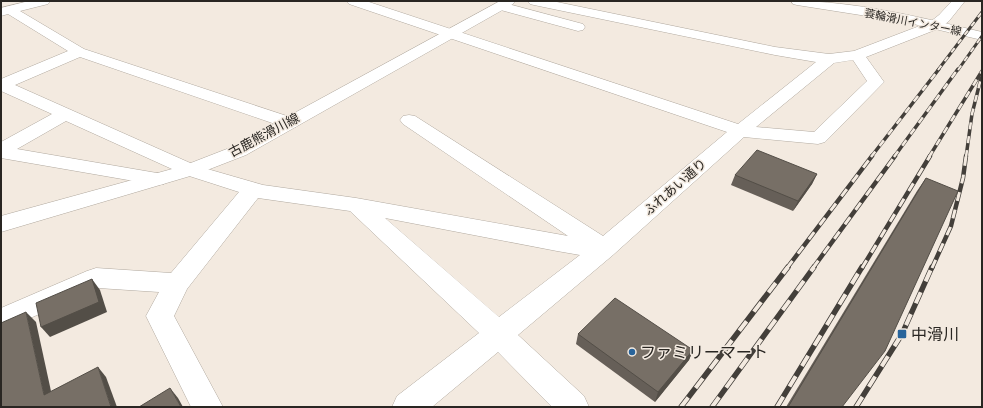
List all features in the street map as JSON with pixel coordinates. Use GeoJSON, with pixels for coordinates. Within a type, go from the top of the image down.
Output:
{"type":"FeatureCollection","features":[{"type":"Feature","properties":{"kind":"street"},"geometry":{"type":"LineString","coordinates":[[6,11],[44,1]]}},
{"type":"Feature","properties":{"kind":"street"},"geometry":{"type":"LineString","coordinates":[[353,1],[741,131],[818,138],[876,82],[857,55]]}},
{"type":"Feature","properties":{"kind":"street"},"geometry":{"type":"LineString","coordinates":[[369,6],[384,1]]}},
{"type":"Feature","properties":{"kind":"street"},"geometry":{"type":"LineString","coordinates":[[534,1],[775,51],[829,59],[857,55],[920,32],[935,25],[944,18],[959,1]]}},
{"type":"Feature","properties":{"kind":"street","name":"蓑輪滑川インター線"},"geometry":{"type":"LineString","coordinates":[[797,1],[905,18],[982,36]]}},
{"type":"Feature","properties":{"kind":"street"},"geometry":{"type":"LineString","coordinates":[[505,3],[578,27]]}},
{"type":"Feature","properties":{"kind":"street","name":"古鹿熊滑川線"},"geometry":{"type":"LineString","coordinates":[[1,224],[190,170],[239,151],[505,3]]}},
{"type":"Feature","properties":{"kind":"street"},"geometry":{"type":"LineString","coordinates":[[6,11],[79,52],[290,123]]}},
{"type":"Feature","properties":{"kind":"street"},"geometry":{"type":"LineString","coordinates":[[5,90],[79,52]]}},
{"type":"Feature","properties":{"kind":"street","name":"ふれあい通り"},"geometry":{"type":"LineString","coordinates":[[408,407],[604,249],[726,142],[829,59]]}},
{"type":"Feature","properties":{"kind":"street"},"geometry":{"type":"LineString","coordinates":[[5,90],[66,114],[190,170],[261,192],[356,205],[557,243],[604,249]]}},
{"type":"Feature","properties":{"kind":"street"},"geometry":{"type":"LineString","coordinates":[[1,151],[66,114]]}},
{"type":"Feature","properties":{"kind":"street"},"geometry":{"type":"LineString","coordinates":[[409,120],[604,249]]}},
{"type":"Feature","properties":{"kind":"street"},"geometry":{"type":"LineString","coordinates":[[1,151],[157,179]]}},
{"type":"Feature","properties":{"kind":"street"},"geometry":{"type":"LineString","coordinates":[[207,407],[160,316],[177,283],[254,189]]}},
{"type":"Feature","properties":{"kind":"street"},"geometry":{"type":"LineString","coordinates":[[356,205],[470,307],[573,407]]}},
{"type":"Feature","properties":{"kind":"street"},"geometry":{"type":"LineString","coordinates":[[1,320],[96,278],[177,283]]}},
{"type":"Feature","properties":{"kind":"building"},"geometry":{"type":"Polygon","coordinates":[[[757,150],[817,174],[798,201],[735,175],[757,150]]]}},
{"type":"Feature","properties":{"kind":"building"},"geometry":{"type":"Polygon","coordinates":[[[926,178],[958,191],[885,351],[842,407],[788,407],[926,178]]]}},
{"type":"Feature","properties":{"kind":"building"},"geometry":{"type":"Polygon","coordinates":[[[92,279],[99,302],[41,327],[36,303],[92,279]]]}},
{"type":"Feature","properties":{"kind":"building","name":"ファミリーマート"},"geometry":{"type":"Polygon","coordinates":[[[615,298],[693,350],[658,392],[578,334],[615,298]]]}},
{"type":"Feature","properties":{"kind":"building"},"geometry":{"type":"Polygon","coordinates":[[[26,312],[44,395],[98,367],[111,407],[1,407],[1,323],[26,312]]]}},
{"type":"Feature","properties":{"kind":"building"},"geometry":{"type":"Polygon","coordinates":[[[170,388],[181,407],[139,407],[170,388]]]}},
{"type":"Feature","properties":{"kind":"railway"},"geometry":{"type":"LineString","coordinates":[[938,70],[982,12]]}},
{"type":"Feature","properties":{"kind":"railway"},"geometry":{"type":"LineString","coordinates":[[958,70],[982,36]]}},
{"type":"Feature","properties":{"kind":"railway"},"geometry":{"type":"LineString","coordinates":[[871,157],[939,69]]}},
{"type":"Feature","properties":{"kind":"railway"},"geometry":{"type":"LineString","coordinates":[[894,157],[958,69]]}},
{"type":"Feature","properties":{"kind":"railway"},"geometry":{"type":"LineString","coordinates":[[929,157],[982,71]]}},
{"type":"Feature","properties":{"kind":"railway"},"geometry":{"type":"LineString","coordinates":[[966,157],[972,114],[981,78]]}},
{"type":"Feature","properties":{"kind":"railway"},"geometry":{"type":"LineString","coordinates":[[787,268],[872,156]]}},
{"type":"Feature","properties":{"kind":"railway"},"geometry":{"type":"LineString","coordinates":[[813,268],[895,156]]}},
{"type":"Feature","properties":{"kind":"railway"},"geometry":{"type":"LineString","coordinates":[[862,268],[930,156]]}},
{"type":"Feature","properties":{"kind":"railway"},"geometry":{"type":"LineString","coordinates":[[932,268],[951,226],[963,178],[966,156]]}},
{"type":"Feature","properties":{"kind":"railway"},"geometry":{"type":"LineString","coordinates":[[681,407],[788,267]]}},
{"type":"Feature","properties":{"kind":"railway"},"geometry":{"type":"LineString","coordinates":[[712,407],[814,267]]}},
{"type":"Feature","properties":{"kind":"railway"},"geometry":{"type":"LineString","coordinates":[[777,407],[862,267]]}},
{"type":"Feature","properties":{"kind":"railway"},"geometry":{"type":"LineString","coordinates":[[856,407],[902,334],[932,267]]}},
{"type":"Feature","properties":{"kind":"place","name":"中滑川"},"geometry":{"type":"Point","coordinates":[902,334]}},
{"type":"Feature","properties":{"kind":"place","name":"ファミリーマート"},"geometry":{"type":"Point","coordinates":[632,352]}}]}
